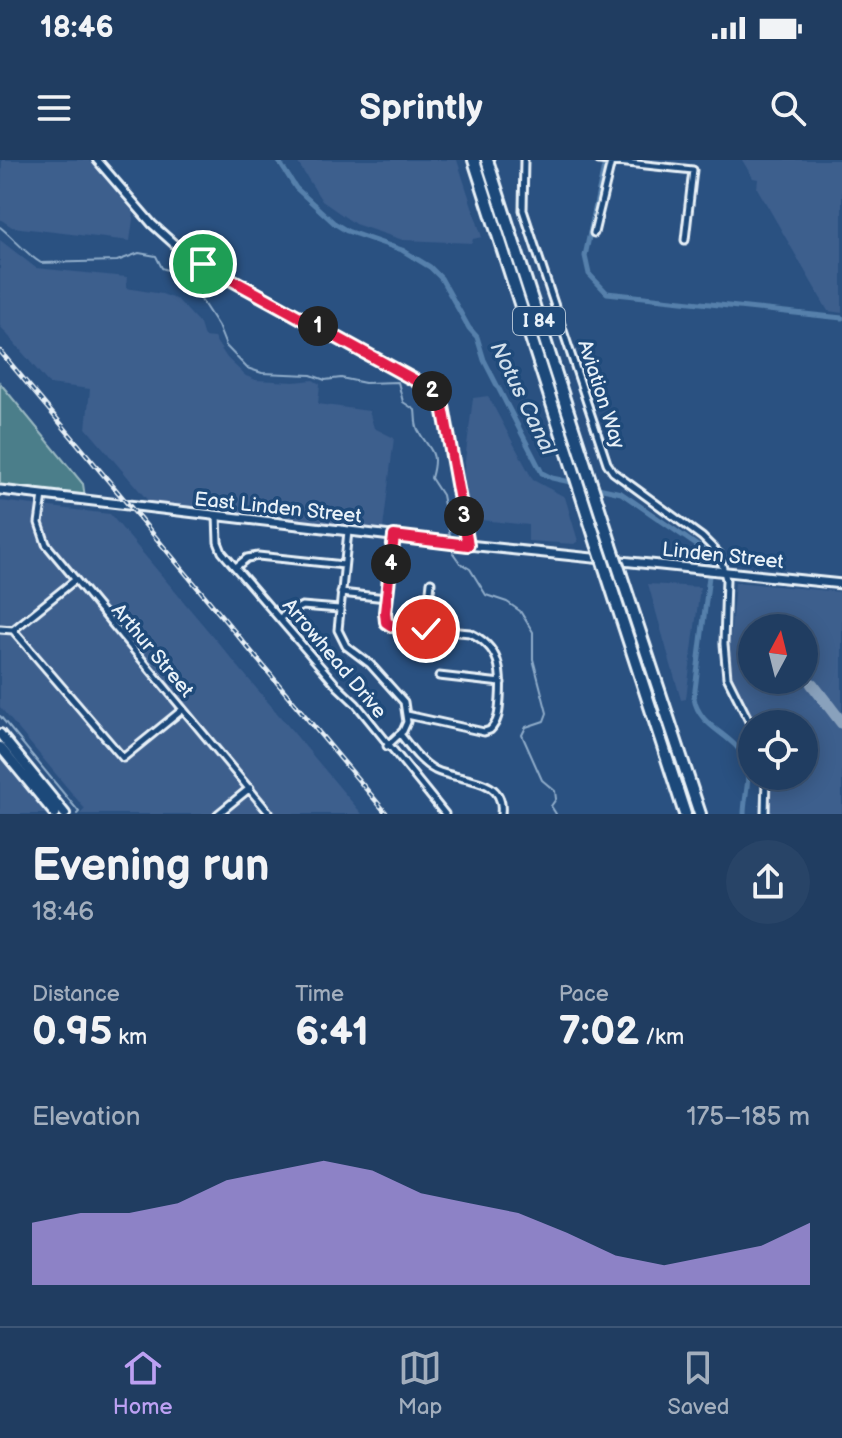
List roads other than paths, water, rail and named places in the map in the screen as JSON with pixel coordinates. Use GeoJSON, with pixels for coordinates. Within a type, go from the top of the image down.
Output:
{"type":"FeatureCollection","features":[{"type":"Feature","properties":{"kind":"highway","name":"I 84"},"geometry":{"type":"LineString","coordinates":[[474,160],[685,814]]}},
{"type":"Feature","properties":{"kind":"highway","name":"I 84"},"geometry":{"type":"LineString","coordinates":[[487,160],[700,814]]}},
{"type":"Feature","properties":{"kind":"main road","name":"East Linden Street"},"geometry":{"type":"LineString","coordinates":[[0,490],[600,559]]}},
{"type":"Feature","properties":{"kind":"main road","name":"Linden Street"},"geometry":{"type":"LineString","coordinates":[[600,559],[842,584]]}},
{"type":"Feature","properties":{"kind":"main road"},"geometry":{"type":"LineString","coordinates":[[0,734],[65,814]]}},
{"type":"Feature","properties":{"kind":"main road"},"geometry":{"type":"LineString","coordinates":[[0,747],[55,814]]}},
{"type":"Feature","properties":{"kind":"street"},"geometry":{"type":"LineString","coordinates":[[97,160],[152,224],[182,251],[419,382],[436,395],[443,406],[449,429],[468,545]]}},
{"type":"Feature","properties":{"kind":"street","name":"Aviation Way"},"geometry":{"type":"LineString","coordinates":[[524,160],[523,210],[607,463],[626,482],[714,547],[724,572]]}},
{"type":"Feature","properties":{"kind":"street"},"geometry":{"type":"LineString","coordinates":[[599,160],[693,170],[685,240]]}},
{"type":"Feature","properties":{"kind":"street"},"geometry":{"type":"LineString","coordinates":[[594,233],[611,162]]}},
{"type":"Feature","properties":{"kind":"street","name":"Arthur Street"},"geometry":{"type":"LineString","coordinates":[[43,495],[40,533],[46,544],[270,814]]}},
{"type":"Feature","properties":{"kind":"street","name":"Arrowhead Drive"},"geometry":{"type":"LineString","coordinates":[[217,516],[218,542],[222,552],[356,704],[445,814]]}},
{"type":"Feature","properties":{"kind":"street"},"geometry":{"type":"LineString","coordinates":[[348,531],[338,630],[346,646],[370,664],[404,702],[407,722],[387,746]]}},
{"type":"Feature","properties":{"kind":"street"},"geometry":{"type":"LineString","coordinates":[[394,536],[386,622],[392,626],[470,633],[479,638],[498,661],[502,672],[498,718],[490,730],[484,732],[407,715]]}},
{"type":"Feature","properties":{"kind":"street"},"geometry":{"type":"LineString","coordinates":[[236,567],[247,558],[258,556],[344,565]]}},
{"type":"Feature","properties":{"kind":"street"},"geometry":{"type":"LineString","coordinates":[[724,572],[727,677],[744,710]]}},
{"type":"Feature","properties":{"kind":"street"},"geometry":{"type":"LineString","coordinates":[[0,629],[13,630],[75,580]]}},
{"type":"Feature","properties":{"kind":"street"},"geometry":{"type":"LineString","coordinates":[[426,629],[431,582]]}},
{"type":"Feature","properties":{"kind":"street"},"geometry":{"type":"LineString","coordinates":[[341,593],[386,598]]}},
{"type":"Feature","properties":{"kind":"street"},"geometry":{"type":"LineString","coordinates":[[279,618],[302,606],[339,609]]}},
{"type":"Feature","properties":{"kind":"street"},"geometry":{"type":"LineString","coordinates":[[13,630],[112,749],[123,758],[182,710]]}},
{"type":"Feature","properties":{"kind":"street"},"geometry":{"type":"LineString","coordinates":[[439,676],[501,683]]}},
{"type":"Feature","properties":{"kind":"street"},"geometry":{"type":"LineString","coordinates":[[400,734],[423,762],[435,770],[475,780],[497,792],[501,799],[501,814]]}},
{"type":"Feature","properties":{"kind":"street"},"geometry":{"type":"LineString","coordinates":[[218,814],[250,788]]}},
{"type":"Feature","properties":{"kind":"street"},"geometry":{"type":"LineString","coordinates":[[765,814],[766,790]]}},
{"type":"Feature","properties":{"kind":"waterway","name":"Notus Canal"},"geometry":{"type":"LineString","coordinates":[[278,160],[296,188],[334,223],[347,231],[402,250],[430,267],[441,278],[477,337],[484,360],[542,473],[621,493],[705,551],[709,557],[709,576],[694,698],[703,717],[741,752],[746,762],[748,781],[744,814]]}},
{"type":"Feature","properties":{"kind":"waterway"},"geometry":{"type":"LineString","coordinates":[[605,162],[585,256],[589,274],[607,293],[842,318]]}},
{"type":"Feature","properties":{"kind":"waterway"},"geometry":{"type":"LineString","coordinates":[[0,227],[41,263],[117,261],[139,253],[156,256],[162,268],[173,272],[196,292],[218,326],[226,346],[247,368],[262,373],[311,375],[325,380],[341,378],[365,383],[398,382],[403,402],[415,410],[417,428],[434,456],[431,478],[442,495],[450,536]]}},
{"type":"Feature","properties":{"kind":"waterway"},"geometry":{"type":"LineString","coordinates":[[453,553],[460,563],[470,569],[486,595],[507,602],[520,611],[533,632],[533,659],[547,713],[544,721],[526,727],[522,735],[542,780],[555,791],[556,799],[551,806],[556,814]]}},
{"type":"Feature","properties":{"kind":"waterway"},"geometry":{"type":"LineString","coordinates":[[0,716],[79,812],[77,814]]}},
{"type":"Feature","properties":{"kind":"railway"},"geometry":{"type":"LineString","coordinates":[[0,351],[387,814]]}}]}
